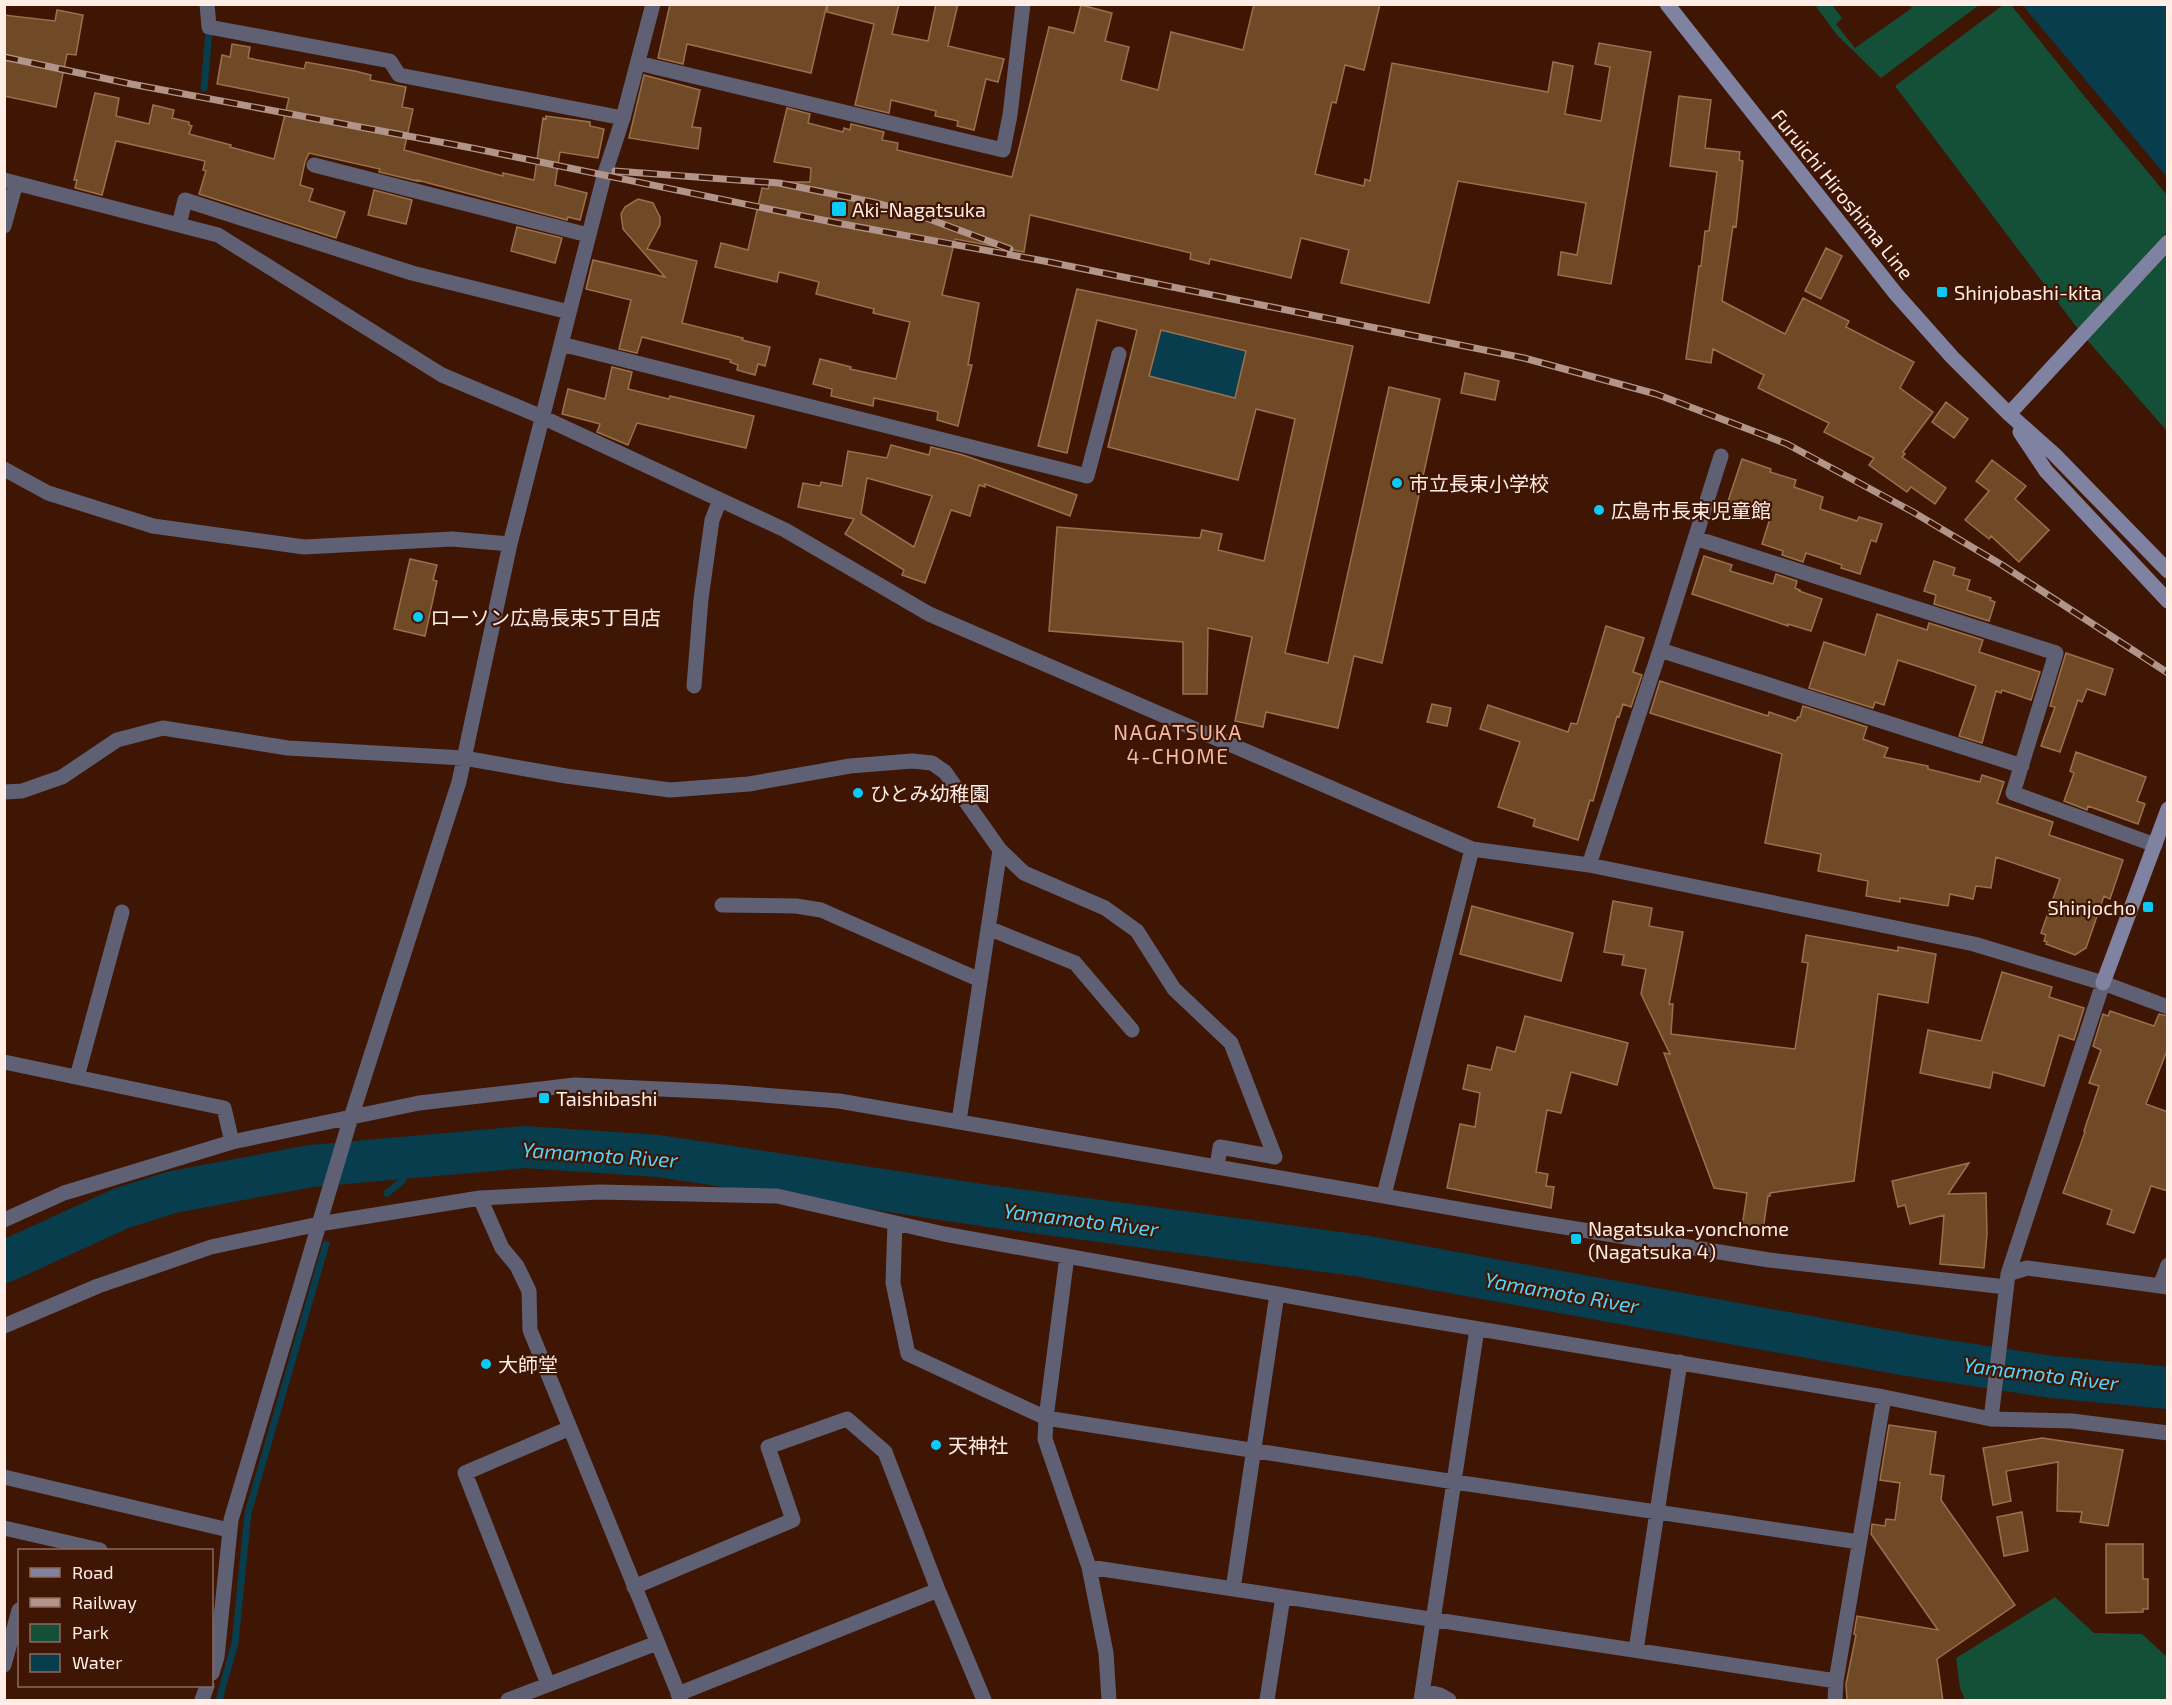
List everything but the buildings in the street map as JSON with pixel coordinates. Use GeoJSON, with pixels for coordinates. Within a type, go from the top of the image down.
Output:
{"type":"FeatureCollection","features":[{"type":"Feature","properties":{"kind":"main road","name":"Furuichi Hiroshima Line"},"geometry":{"type":"LineString","coordinates":[[1667,4],[1876,271],[1952,357],[2009,414]]}},
{"type":"Feature","properties":{"kind":"main road"},"geometry":{"type":"LineString","coordinates":[[2009,414],[2168,242]]}},
{"type":"Feature","properties":{"kind":"main road"},"geometry":{"type":"LineString","coordinates":[[2009,414],[2054,454],[2168,571]]}},
{"type":"Feature","properties":{"kind":"main road"},"geometry":{"type":"LineString","coordinates":[[2009,414],[2046,471],[2168,602]]}},
{"type":"Feature","properties":{"kind":"main road"},"geometry":{"type":"LineString","coordinates":[[2103,983],[2168,809]]}},
{"type":"Feature","properties":{"kind":"street"},"geometry":{"type":"LineString","coordinates":[[207,4],[209,27],[390,61],[399,75],[623,118]]}},
{"type":"Feature","properties":{"kind":"street"},"geometry":{"type":"LineString","coordinates":[[214,1656],[218,1578],[229,1530],[350,1121],[459,782],[510,543],[588,235],[623,118],[653,4]]}},
{"type":"Feature","properties":{"kind":"street"},"geometry":{"type":"LineString","coordinates":[[638,63],[1003,150],[1010,115],[1023,4]]}},
{"type":"Feature","properties":{"kind":"street"},"geometry":{"type":"LineString","coordinates":[[314,165],[588,235]]}},
{"type":"Feature","properties":{"kind":"street"},"geometry":{"type":"LineString","coordinates":[[4,226],[10,182],[218,235],[442,375],[542,417],[785,530],[929,614],[1472,849],[1589,866],[1974,944],[2103,983],[2168,1007]]}},
{"type":"Feature","properties":{"kind":"street"},"geometry":{"type":"LineString","coordinates":[[179,225],[185,200],[412,273],[568,312]]}},
{"type":"Feature","properties":{"kind":"street"},"geometry":{"type":"LineString","coordinates":[[561,344],[1087,476],[1119,354]]}},
{"type":"Feature","properties":{"kind":"street"},"geometry":{"type":"LineString","coordinates":[[1589,866],[1721,456]]}},
{"type":"Feature","properties":{"kind":"street"},"geometry":{"type":"LineString","coordinates":[[4,469],[48,493],[153,526],[304,547],[452,539],[510,543]]}},
{"type":"Feature","properties":{"kind":"street"},"geometry":{"type":"LineString","coordinates":[[694,686],[701,599],[712,520],[720,500]]}},
{"type":"Feature","properties":{"kind":"street"},"geometry":{"type":"LineString","coordinates":[[1695,538],[2056,652],[2013,793],[2155,845]]}},
{"type":"Feature","properties":{"kind":"street"},"geometry":{"type":"LineString","coordinates":[[1660,650],[2022,766]]}},
{"type":"Feature","properties":{"kind":"street"},"geometry":{"type":"LineString","coordinates":[[4,792],[22,790],[62,777],[117,740],[163,728],[288,748],[464,758],[566,776],[670,790],[749,784],[850,766],[912,761],[932,763],[945,772],[1000,850],[1024,873],[1105,908],[1137,931],[1174,989],[1231,1043],[1275,1157],[1220,1146],[1217,1167]]}},
{"type":"Feature","properties":{"kind":"street"},"geometry":{"type":"LineString","coordinates":[[1384,1196],[1472,849]]}},
{"type":"Feature","properties":{"kind":"street"},"geometry":{"type":"LineString","coordinates":[[959,1121],[1000,850]]}},
{"type":"Feature","properties":{"kind":"street"},"geometry":{"type":"LineString","coordinates":[[722,905],[796,906],[821,910],[980,980]]}},
{"type":"Feature","properties":{"kind":"street"},"geometry":{"type":"LineString","coordinates":[[77,1077],[122,912]]}},
{"type":"Feature","properties":{"kind":"street"},"geometry":{"type":"LineString","coordinates":[[988,928],[1075,963],[1132,1030]]}},
{"type":"Feature","properties":{"kind":"street"},"geometry":{"type":"LineString","coordinates":[[1992,1412],[2006,1287],[2103,983]]}},
{"type":"Feature","properties":{"kind":"street"},"geometry":{"type":"LineString","coordinates":[[4,1062],[224,1108],[232,1142]]}},
{"type":"Feature","properties":{"kind":"street"},"geometry":{"type":"LineString","coordinates":[[4,1220],[64,1193],[232,1142],[350,1121],[419,1103],[575,1085],[725,1092],[839,1101],[1527,1221],[1769,1260],[2006,1287],[2027,1268],[2164,1286],[2168,1265]]}},
{"type":"Feature","properties":{"kind":"street"},"geometry":{"type":"LineString","coordinates":[[4,1326],[98,1286],[211,1247],[319,1224],[480,1198],[599,1192],[777,1196],[1067,1256],[1478,1329],[1884,1396],[1992,1412],[2168,1433]]}},
{"type":"Feature","properties":{"kind":"street"},"geometry":{"type":"LineString","coordinates":[[480,1198],[502,1248],[517,1266],[529,1291],[530,1330],[679,1697],[938,1590]]}},
{"type":"Feature","properties":{"kind":"street"},"geometry":{"type":"LineString","coordinates":[[895,1222],[893,1283],[908,1354],[1046,1418],[1859,1542]]}},
{"type":"Feature","properties":{"kind":"street"},"geometry":{"type":"LineString","coordinates":[[1067,1256],[1045,1439],[1089,1567],[1106,1653],[1109,1701]]}},
{"type":"Feature","properties":{"kind":"street"},"geometry":{"type":"LineString","coordinates":[[1233,1589],[1277,1294]]}},
{"type":"Feature","properties":{"kind":"street"},"geometry":{"type":"LineString","coordinates":[[1449,1701],[1440,1695],[1422,1696],[1478,1329]]}},
{"type":"Feature","properties":{"kind":"street"},"geometry":{"type":"LineString","coordinates":[[1636,1650],[1680,1362]]}},
{"type":"Feature","properties":{"kind":"street"},"geometry":{"type":"LineString","coordinates":[[1835,1701],[1836,1681],[1884,1396]]}},
{"type":"Feature","properties":{"kind":"street"},"geometry":{"type":"LineString","coordinates":[[634,1587],[793,1520],[768,1447],[847,1419],[885,1452],[984,1701]]}},
{"type":"Feature","properties":{"kind":"street"},"geometry":{"type":"LineString","coordinates":[[548,1684],[465,1473],[570,1428]]}},
{"type":"Feature","properties":{"kind":"street"},"geometry":{"type":"LineString","coordinates":[[4,1478],[229,1530]]}},
{"type":"Feature","properties":{"kind":"street"},"geometry":{"type":"LineString","coordinates":[[4,1528],[92,1549]]}},
{"type":"Feature","properties":{"kind":"street"},"geometry":{"type":"LineString","coordinates":[[1089,1567],[1836,1681]]}},
{"type":"Feature","properties":{"kind":"street"},"geometry":{"type":"LineString","coordinates":[[1268,1701],[1283,1597]]}},
{"type":"Feature","properties":{"kind":"street"},"geometry":{"type":"LineString","coordinates":[[4,1665],[18,1614]]}},
{"type":"Feature","properties":{"kind":"street"},"geometry":{"type":"LineString","coordinates":[[508,1701],[657,1644]]}},
{"type":"Feature","properties":{"kind":"green space"},"geometry":{"type":"Polygon","coordinates":[[[1815,5],[1832,5],[1842,18],[1836,24],[1855,48],[1912,8],[1910,5],[1979,5],[1881,78],[1837,35],[1815,5]]]}},
{"type":"Feature","properties":{"kind":"green space"},"geometry":{"type":"Polygon","coordinates":[[[2003,5],[2011,5],[2167,195],[2167,232],[2078,329],[1895,86],[2003,5]]]}},
{"type":"Feature","properties":{"kind":"green space"},"geometry":{"type":"Polygon","coordinates":[[[2167,252],[2167,431],[2087,340],[2167,252]]]}},
{"type":"Feature","properties":{"kind":"green space"},"geometry":{"type":"Polygon","coordinates":[[[2055,1597],[2094,1633],[2142,1634],[2167,1657],[2167,1700],[1965,1700],[1960,1688],[1956,1658],[2055,1597]]]}},
{"type":"Feature","properties":{"kind":"water"},"geometry":{"type":"Polygon","coordinates":[[[2023,5],[2167,5],[2167,177],[2029,13],[2023,5]]]}},
{"type":"Feature","properties":{"kind":"water"},"geometry":{"type":"Polygon","coordinates":[[[1161,330],[1246,351],[1235,398],[1149,376],[1161,330]]]}},
{"type":"Feature","properties":{"kind":"waterway"},"geometry":{"type":"LineString","coordinates":[[204,88],[209,32]]}},
{"type":"Feature","properties":{"kind":"waterway","name":"Yamamoto River"},"geometry":{"type":"LineString","coordinates":[[4,1262],[122,1208],[173,1192],[311,1166],[525,1147],[658,1156],[988,1206],[1362,1256],[1908,1355],[2052,1377],[2168,1388]]}},
{"type":"Feature","properties":{"kind":"waterway"},"geometry":{"type":"LineString","coordinates":[[387,1193],[402,1181],[410,1157]]}},
{"type":"Feature","properties":{"kind":"waterway"},"geometry":{"type":"LineString","coordinates":[[219,1700],[235,1643],[248,1513],[326,1244]]}},
{"type":"Feature","properties":{"kind":"railway"},"geometry":{"type":"LineString","coordinates":[[4,57],[131,84],[472,148],[837,223],[1044,261],[1524,358],[1656,394],[1787,444],[1913,512],[2002,565],[2168,673]]}},
{"type":"Feature","properties":{"kind":"railway"},"geometry":{"type":"LineString","coordinates":[[615,171],[779,183],[913,213],[1010,249]]}},
{"type":"Feature","properties":{"kind":"place","name":"Aki-Nagatsuka"},"geometry":{"type":"Point","coordinates":[839,209]}},
{"type":"Feature","properties":{"kind":"place","name":"Shinjobashi-kita"},"geometry":{"type":"Point","coordinates":[1942,292]}},
{"type":"Feature","properties":{"kind":"place","name":"市立長束小学校"},"geometry":{"type":"Point","coordinates":[1397,483]}},
{"type":"Feature","properties":{"kind":"place","name":"広島市長束児童館"},"geometry":{"type":"Point","coordinates":[1599,510]}},
{"type":"Feature","properties":{"kind":"place","name":"ローソン広島長束5丁目店"},"geometry":{"type":"Point","coordinates":[418,617]}},
{"type":"Feature","properties":{"kind":"place","name":"ひとみ幼稚園"},"geometry":{"type":"Point","coordinates":[858,793]}},
{"type":"Feature","properties":{"kind":"place","name":"Shinjocho"},"geometry":{"type":"Point","coordinates":[2148,907]}},
{"type":"Feature","properties":{"kind":"place","name":"Taishibashi"},"geometry":{"type":"Point","coordinates":[544,1098]}},
{"type":"Feature","properties":{"kind":"place","name":"Nagatsuka-yonchome (Nagatsuka 4)"},"geometry":{"type":"Point","coordinates":[1576,1239]}},
{"type":"Feature","properties":{"kind":"place","name":"大師堂"},"geometry":{"type":"Point","coordinates":[486,1364]}},
{"type":"Feature","properties":{"kind":"place","name":"天神社"},"geometry":{"type":"Point","coordinates":[936,1445]}},
{"type":"Feature","properties":{"kind":"district","name":"NAGATSUKA 4-CHOME"},"geometry":{"type":"Point","coordinates":[1178,743]}}]}
